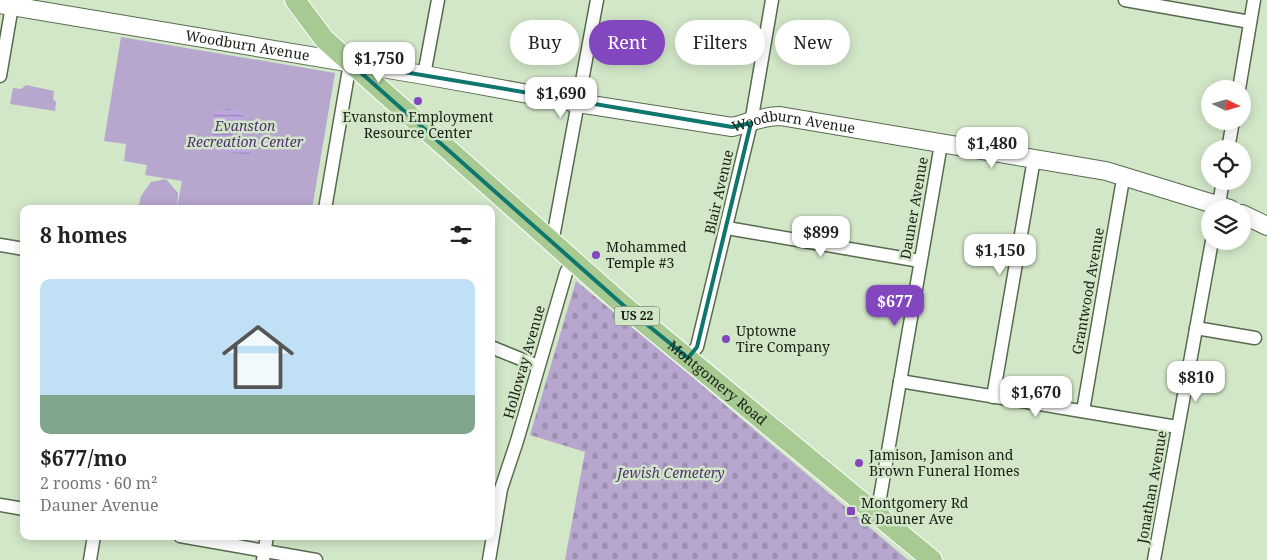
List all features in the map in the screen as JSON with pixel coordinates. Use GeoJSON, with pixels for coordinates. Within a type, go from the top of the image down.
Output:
{"type":"FeatureCollection","features":[{"type":"Feature","properties":{"kind":"main road","name":"US 22"},"geometry":{"type":"LineString","coordinates":[[295,0],[324,39],[350,63]]}},
{"type":"Feature","properties":{"kind":"main road","name":"Montgomery Road"},"geometry":{"type":"LineString","coordinates":[[350,63],[623,305],[932,560]]}},
{"type":"Feature","properties":{"kind":"street"},"geometry":{"type":"LineString","coordinates":[[424,74],[438,0]]}},
{"type":"Feature","properties":{"kind":"street"},"geometry":{"type":"LineString","coordinates":[[552,243],[597,0]]}},
{"type":"Feature","properties":{"kind":"street","name":"Blair Avenue"},"geometry":{"type":"LineString","coordinates":[[688,358],[697,347],[751,123],[772,0]]}},
{"type":"Feature","properties":{"kind":"street"},"geometry":{"type":"LineString","coordinates":[[1125,0],[1250,22]]}},
{"type":"Feature","properties":{"kind":"street"},"geometry":{"type":"LineString","coordinates":[[1240,80],[1254,0]]}},
{"type":"Feature","properties":{"kind":"street","name":"Woodburn Avenue"},"geometry":{"type":"LineString","coordinates":[[6,5],[424,74],[578,103],[732,127],[751,123],[765,116],[780,116],[1106,171],[1201,200]]}},
{"type":"Feature","properties":{"kind":"street"},"geometry":{"type":"LineString","coordinates":[[0,76],[6,5]]}},
{"type":"Feature","properties":{"kind":"street"},"geometry":{"type":"LineString","coordinates":[[326,205],[350,63]]}},
{"type":"Feature","properties":{"kind":"street","name":"Dauner Avenue"},"geometry":{"type":"LineString","coordinates":[[878,515],[941,144]]}},
{"type":"Feature","properties":{"kind":"street"},"geometry":{"type":"LineString","coordinates":[[993,397],[1034,159]]}},
{"type":"Feature","properties":{"kind":"street","name":"Grantwood Avenue"},"geometry":{"type":"LineString","coordinates":[[1083,411],[1122,185],[1126,177]]}},
{"type":"Feature","properties":{"kind":"street"},"geometry":{"type":"LineString","coordinates":[[1251,218],[1267,226]]}},
{"type":"Feature","properties":{"kind":"street"},"geometry":{"type":"LineString","coordinates":[[726,228],[920,261]]}},
{"type":"Feature","properties":{"kind":"street"},"geometry":{"type":"LineString","coordinates":[[0,245],[20,248]]}},
{"type":"Feature","properties":{"kind":"street","name":"Jonathan Avenue"},"geometry":{"type":"LineString","coordinates":[[1154,560],[1210,250]]}},
{"type":"Feature","properties":{"kind":"street","name":"Holloway Avenue"},"geometry":{"type":"LineString","coordinates":[[496,487],[517,441],[566,273],[572,261]]}},
{"type":"Feature","properties":{"kind":"street"},"geometry":{"type":"LineString","coordinates":[[1196,328],[1255,338]]}},
{"type":"Feature","properties":{"kind":"street"},"geometry":{"type":"LineString","coordinates":[[495,349],[538,366]]}},
{"type":"Feature","properties":{"kind":"street"},"geometry":{"type":"LineString","coordinates":[[900,381],[1177,427]]}},
{"type":"Feature","properties":{"kind":"street"},"geometry":{"type":"LineString","coordinates":[[0,505],[20,508]]}},
{"type":"Feature","properties":{"kind":"street"},"geometry":{"type":"LineString","coordinates":[[90,560],[93,540]]}},
{"type":"Feature","properties":{"kind":"street"},"geometry":{"type":"LineString","coordinates":[[197,540],[264,556],[316,560]]}},
{"type":"Feature","properties":{"kind":"street"},"geometry":{"type":"LineString","coordinates":[[264,556],[266,540]]}},
{"type":"Feature","properties":{"kind":"street","name":"Holloway Avenue"},"geometry":{"type":"LineString","coordinates":[[488,560],[490,540]]}},
{"type":"Feature","properties":{"kind":"highlighted area"},"geometry":{"type":"Polygon","coordinates":[[[350,63],[732,127],[751,123],[697,347],[688,358],[623,305],[350,63]]]}},
{"type":"Feature","properties":{"kind":"green space","name":"Evanston Recreation Center"},"geometry":{"type":"Polygon","coordinates":[[[121,37],[335,73],[313,205],[178,205],[182,181],[145,175],[147,165],[124,161],[126,144],[104,141],[121,37]]]}},
{"type":"Feature","properties":{"kind":"green space"},"geometry":{"type":"Polygon","coordinates":[[[26,85],[54,91],[55,111],[10,104],[13,88],[21,89],[26,85]]]}},
{"type":"Feature","properties":{"kind":"green space","name":"Evanston Recreation Center"},"geometry":{"type":"Polygon","coordinates":[[[166,179],[178,193],[177,205],[139,205],[141,196],[151,182],[166,179]]]}},
{"type":"Feature","properties":{"kind":"green space","name":"Jewish Cemetery"},"geometry":{"type":"Polygon","coordinates":[[[576,281],[908,560],[565,560],[585,452],[530,435],[576,281]]]}},
{"type":"Feature","properties":{"kind":"shaded area"},"geometry":{"type":"Polygon","coordinates":[[[227,109],[237,111],[244,116],[239,124],[238,136],[252,138],[250,155],[211,150],[214,132],[221,133],[222,129],[211,118],[217,112],[227,109]]]}},
{"type":"Feature","properties":{"kind":"place","name":"Evanston Employment Resource Center"},"geometry":{"type":"Point","coordinates":[418,101]}},
{"type":"Feature","properties":{"kind":"place","name":"Mohammed Temple #3"},"geometry":{"type":"Point","coordinates":[596,255]}},
{"type":"Feature","properties":{"kind":"place","name":"Uptowne Tire Company"},"geometry":{"type":"Point","coordinates":[726,339]}},
{"type":"Feature","properties":{"kind":"place","name":"Jamison, Jamison and Brown Funeral Homes"},"geometry":{"type":"Point","coordinates":[859,463]}},
{"type":"Feature","properties":{"kind":"place","name":"Montgomery Rd & Dauner Ave"},"geometry":{"type":"Point","coordinates":[851,511]}}]}
